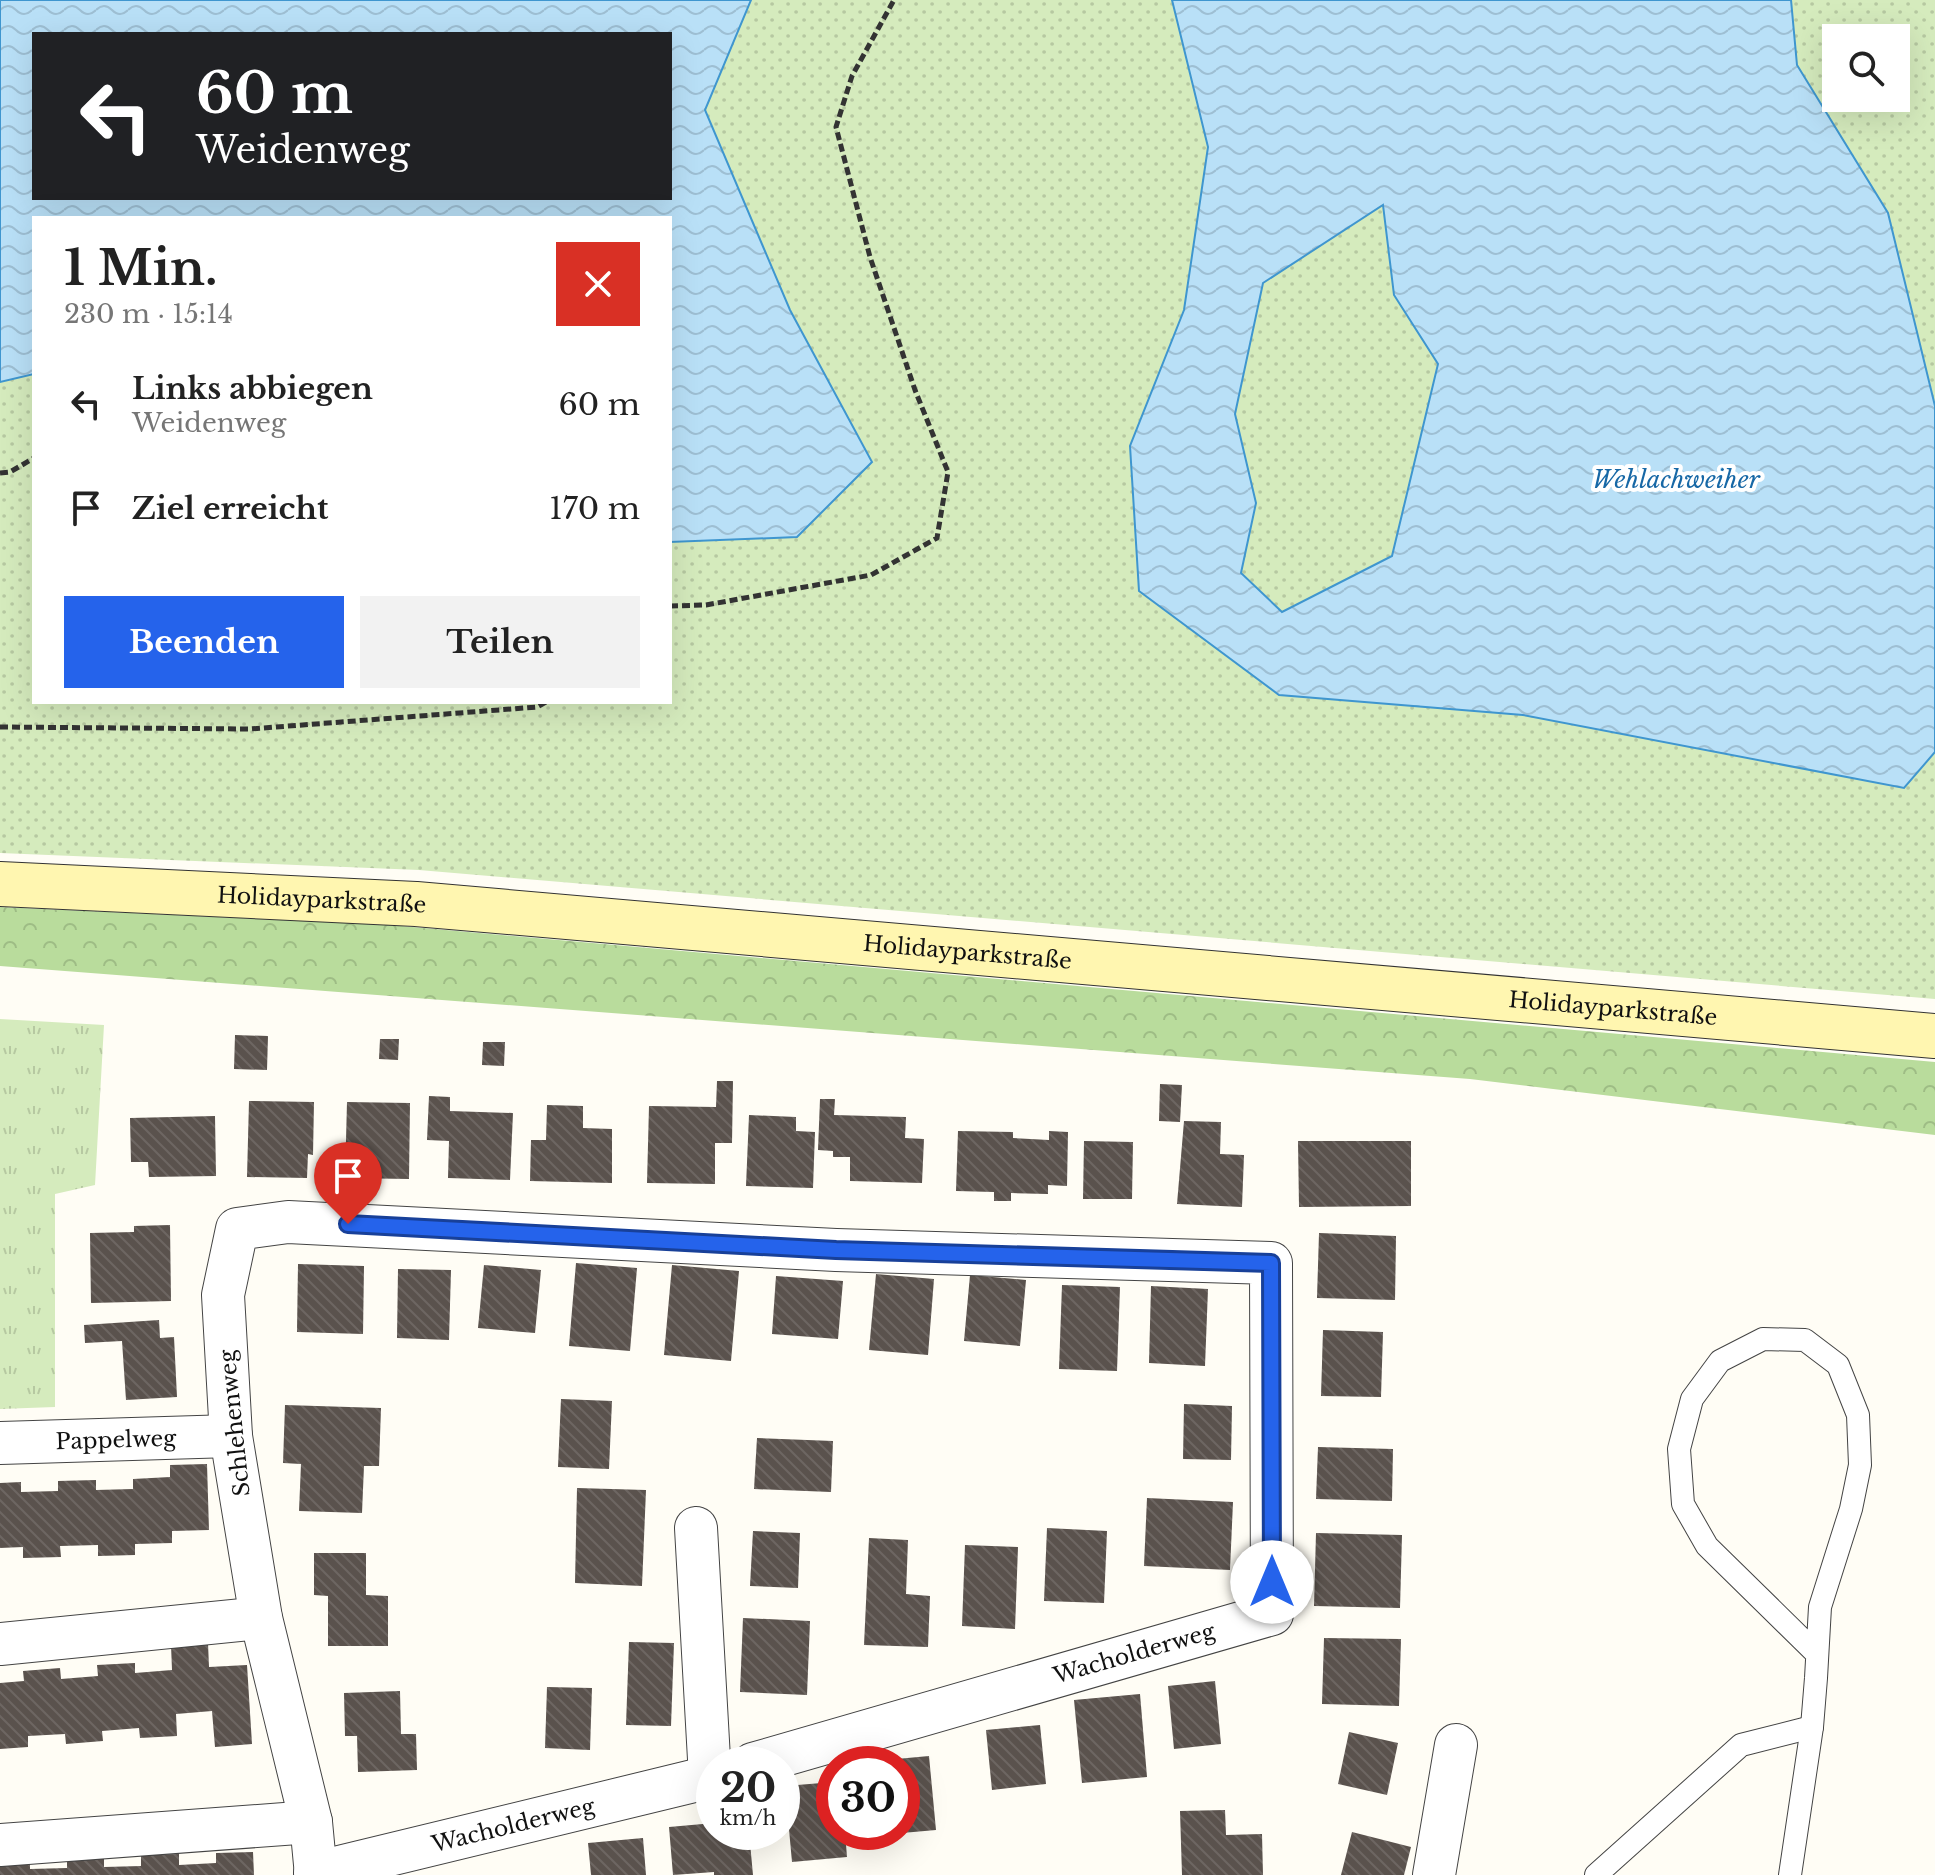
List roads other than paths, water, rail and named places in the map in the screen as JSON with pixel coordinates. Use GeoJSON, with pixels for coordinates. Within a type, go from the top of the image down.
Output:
{"type":"FeatureCollection","features":[{"type":"Feature","properties":{"kind":"main road","name":"Holidayparkstraße"},"geometry":{"type":"LineString","coordinates":[[0,884],[416,904],[1935,1036]]}},
{"type":"Feature","properties":{"kind":"street","name":"Schlehenweg"},"geometry":{"type":"LineString","coordinates":[[316,1874],[311,1822],[261,1618],[231,1436],[223,1295],[237,1229],[288,1222],[836,1250],[1271,1263]]}},
{"type":"Feature","properties":{"kind":"street","name":"Wacholderweg"},"geometry":{"type":"LineString","coordinates":[[800,1750],[1272,1614],[1271,1263]]}},
{"type":"Feature","properties":{"kind":"street","name":"Pappelweg"},"geometry":{"type":"LineString","coordinates":[[0,1443],[231,1436]]}},
{"type":"Feature","properties":{"kind":"street","name":"Wacholderweg"},"geometry":{"type":"LineString","coordinates":[[696,1528],[710,1746]]}},
{"type":"Feature","properties":{"kind":"street"},"geometry":{"type":"LineString","coordinates":[[0,1644],[261,1618]]}},
{"type":"Feature","properties":{"kind":"street"},"geometry":{"type":"LineString","coordinates":[[1434,1875],[1456,1745]]}},
{"type":"Feature","properties":{"kind":"street","name":"Wacholderweg"},"geometry":{"type":"LineString","coordinates":[[316,1874],[696,1780]]}},
{"type":"Feature","properties":{"kind":"street"},"geometry":{"type":"LineString","coordinates":[[0,1845],[311,1822]]}},
{"type":"Feature","properties":{"kind":"lane"},"geometry":{"type":"LineString","coordinates":[[1790,1875],[1812,1727],[1817,1654],[1820,1607],[1851,1509],[1860,1465],[1858,1415],[1838,1365],[1805,1340],[1763,1339],[1720,1361],[1692,1399],[1679,1449],[1683,1504],[1707,1546],[1817,1654]]}},
{"type":"Feature","properties":{"kind":"lane"},"geometry":{"type":"LineString","coordinates":[[1596,1875],[1741,1745],[1812,1727]]}},
{"type":"Feature","properties":{"kind":"water"},"geometry":{"type":"Polygon","coordinates":[[[0,0],[751,0],[705,110],[790,310],[872,462],[797,537],[672,542],[672,216],[32,216],[32,374],[0,382],[0,0]]]}},
{"type":"Feature","properties":{"kind":"water","name":"Wehlachweiher"},"geometry":{"type":"Polygon","coordinates":[[[1172,0],[1791,0],[1797,65],[1822,106],[1822,112],[1826,112],[1888,213],[1935,406],[1935,752],[1904,788],[1523,715],[1279,695],[1139,591],[1130,446],[1184,310],[1208,147],[1172,0]],[[1383,205],[1263,283],[1235,414],[1256,503],[1241,573],[1282,612],[1392,556],[1438,364],[1394,295],[1383,205]]]}}]}
